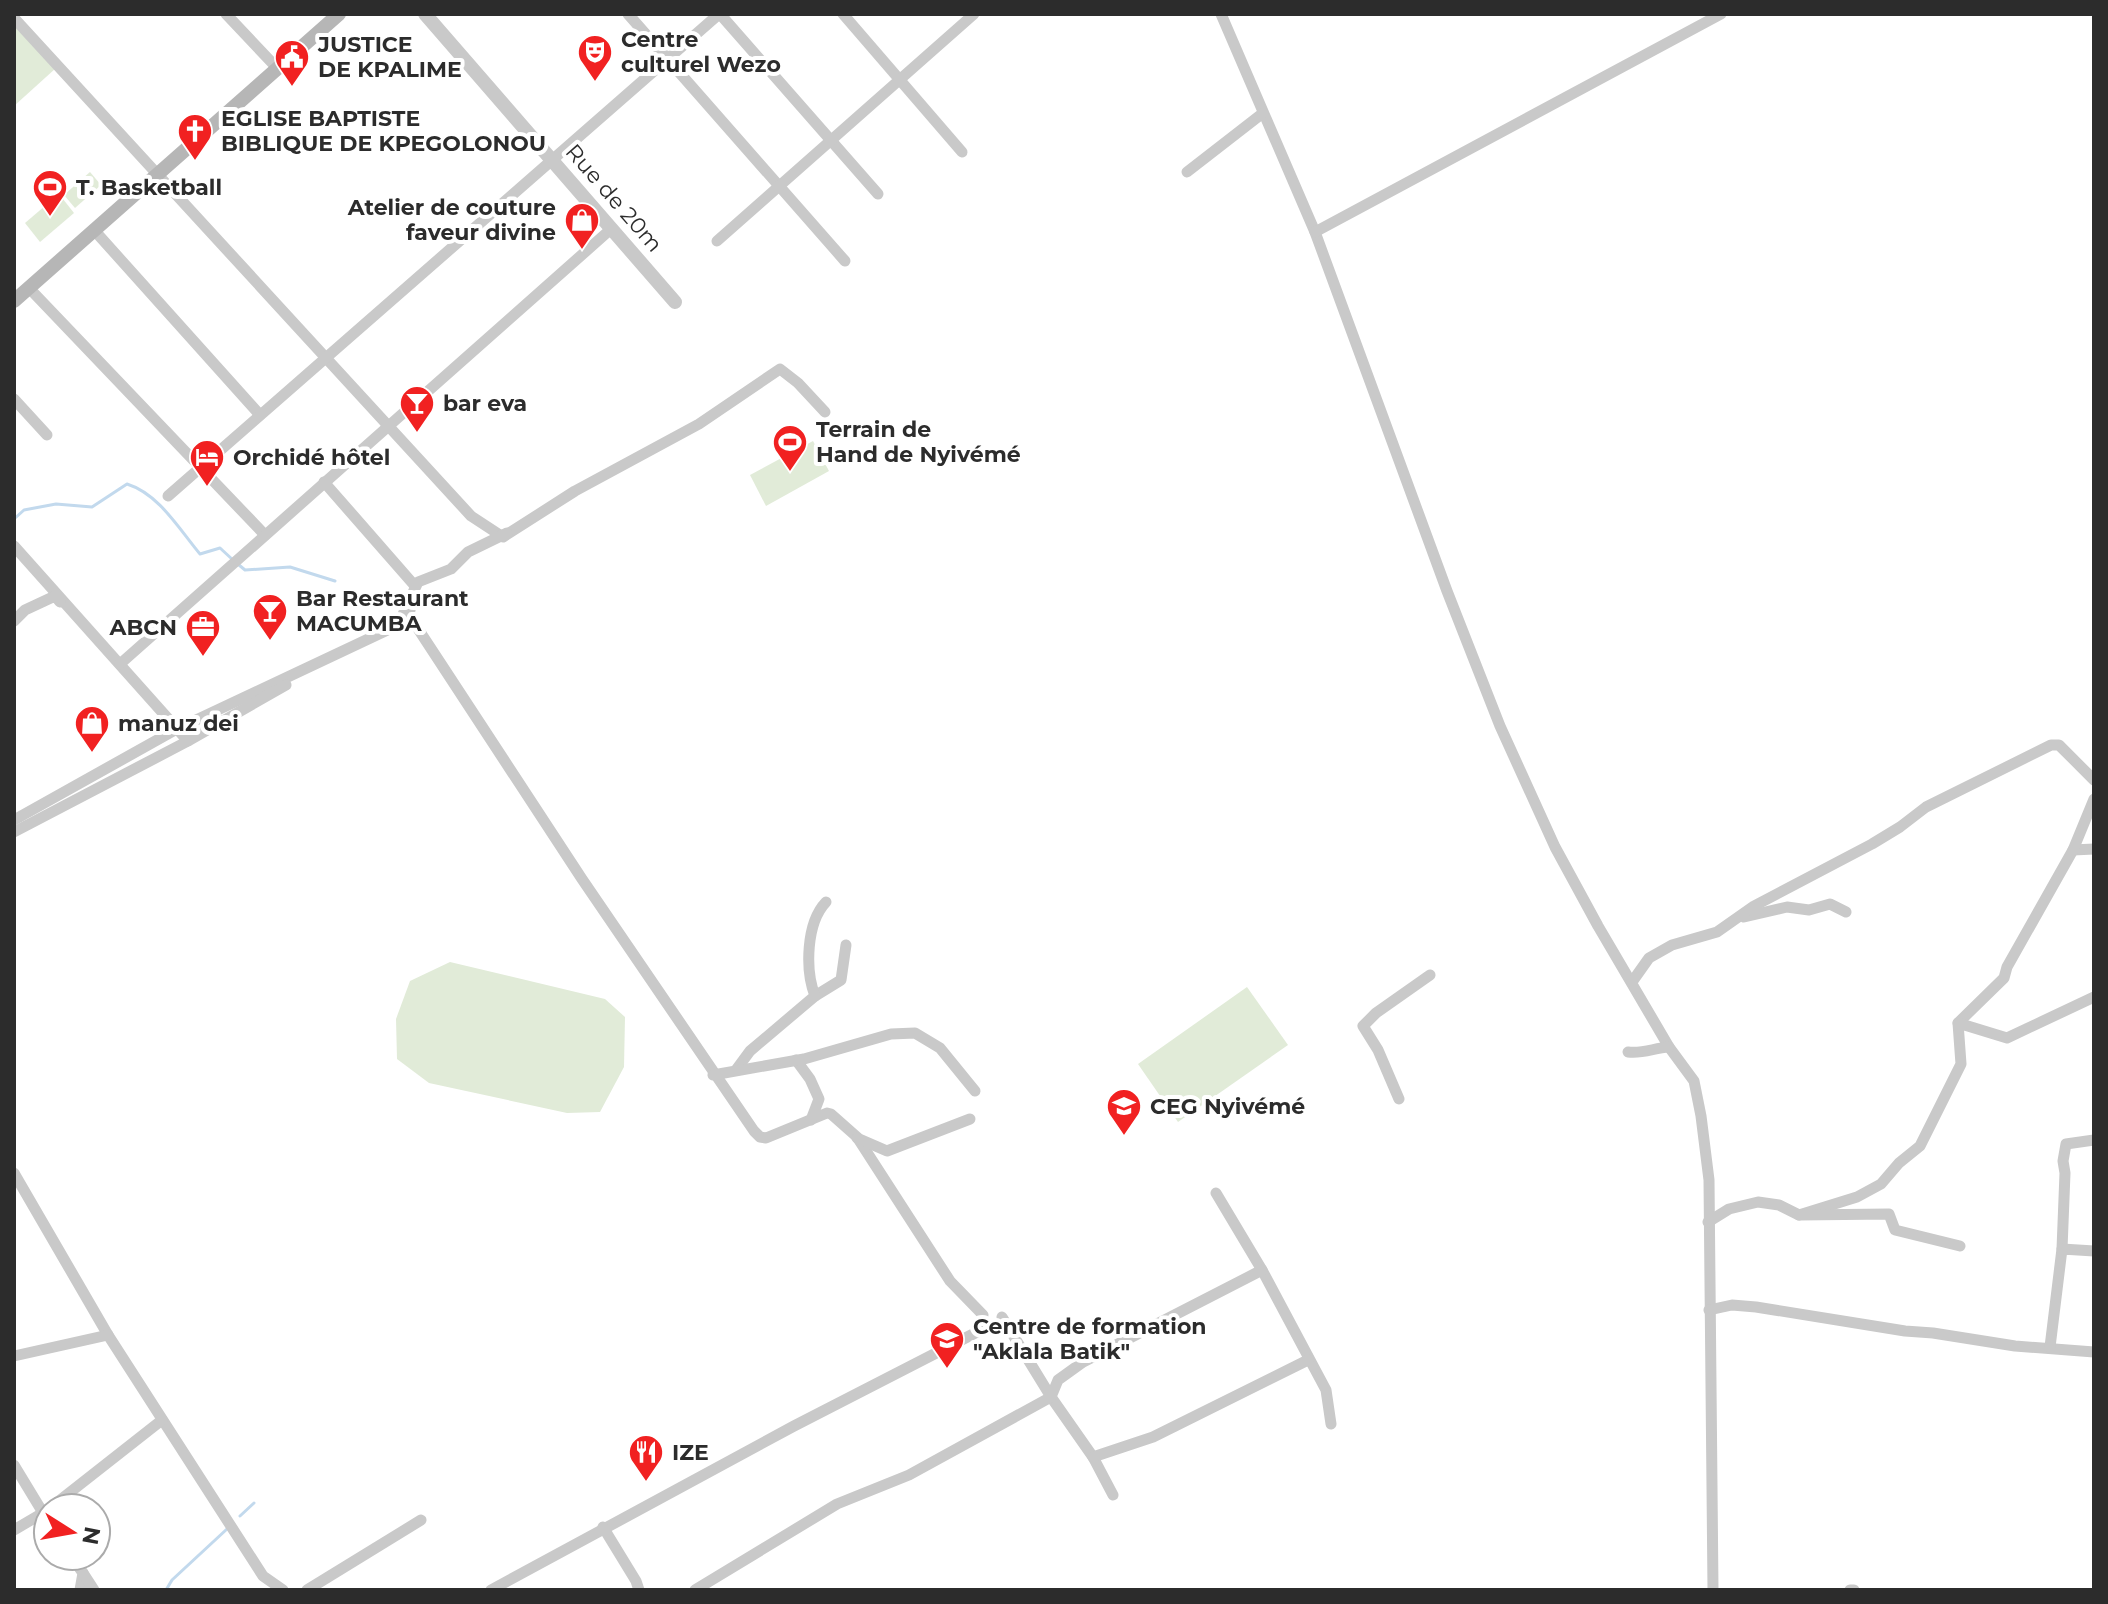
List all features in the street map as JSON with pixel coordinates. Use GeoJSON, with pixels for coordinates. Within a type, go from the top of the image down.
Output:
{"type":"FeatureCollection","features":[{"type":"Feature","properties":{"kind":"main road"},"geometry":{"type":"LineString","coordinates":[[14,301],[339,14]]}},
{"type":"Feature","properties":{"kind":"street"},"geometry":{"type":"LineString","coordinates":[[226,14],[277,68]]}},
{"type":"Feature","properties":{"kind":"street","name":"Rue de 20m"},"geometry":{"type":"LineString","coordinates":[[425,14],[675,302]]}},
{"type":"Feature","properties":{"kind":"street"},"geometry":{"type":"LineString","coordinates":[[628,14],[845,261]]}},
{"type":"Feature","properties":{"kind":"street"},"geometry":{"type":"LineString","coordinates":[[168,496],[719,14],[878,194]]}},
{"type":"Feature","properties":{"kind":"street"},"geometry":{"type":"LineString","coordinates":[[843,14],[962,152]]}},
{"type":"Feature","properties":{"kind":"street"},"geometry":{"type":"LineString","coordinates":[[717,241],[974,14]]}},
{"type":"Feature","properties":{"kind":"street"},"geometry":{"type":"LineString","coordinates":[[1221,14],[1315,232],[1500,726],[1555,847],[1669,1047],[1694,1081],[1709,1180],[1713,1590]]}},
{"type":"Feature","properties":{"kind":"street"},"geometry":{"type":"LineString","coordinates":[[1315,232],[1721,14]]}},
{"type":"Feature","properties":{"kind":"street"},"geometry":{"type":"LineString","coordinates":[[14,18],[471,516],[503,537],[575,491],[699,424],[780,369],[825,412]]}},
{"type":"Feature","properties":{"kind":"street"},"geometry":{"type":"LineString","coordinates":[[1187,172],[1263,113]]}},
{"type":"Feature","properties":{"kind":"street"},"geometry":{"type":"LineString","coordinates":[[120,664],[611,229]]}},
{"type":"Feature","properties":{"kind":"street"},"geometry":{"type":"LineString","coordinates":[[94,230],[260,415]]}},
{"type":"Feature","properties":{"kind":"street"},"geometry":{"type":"LineString","coordinates":[[29,288],[265,535]]}},
{"type":"Feature","properties":{"kind":"street"},"geometry":{"type":"LineString","coordinates":[[14,399],[47,435]]}},
{"type":"Feature","properties":{"kind":"street"},"geometry":{"type":"LineString","coordinates":[[14,820],[175,730],[398,625],[418,582],[451,569],[468,552],[620,474],[676,441]]}},
{"type":"Feature","properties":{"kind":"street"},"geometry":{"type":"LineString","coordinates":[[324,482],[415,586],[409,615],[713,1075],[760,1137],[766,1138],[831,1114],[857,1137],[950,1281],[983,1315],[979,1331],[603,1527],[491,1590]]}},
{"type":"Feature","properties":{"kind":"street"},"geometry":{"type":"LineString","coordinates":[[14,546],[188,741]]}},
{"type":"Feature","properties":{"kind":"street"},"geometry":{"type":"LineString","coordinates":[[14,621],[25,610],[55,596],[87,633],[120,664],[175,730]]}},
{"type":"Feature","properties":{"kind":"street"},"geometry":{"type":"LineString","coordinates":[[14,832],[188,741],[409,615]]}},
{"type":"Feature","properties":{"kind":"street"},"geometry":{"type":"LineString","coordinates":[[1632,982],[1649,958],[1672,945],[1717,932],[1791,885],[1872,844],[1926,807],[2051,745],[2059,745],[2094,780]]}},
{"type":"Feature","properties":{"kind":"street"},"geometry":{"type":"LineString","coordinates":[[1799,1215],[1857,1197],[1881,1184],[1899,1163],[1920,1146],[1961,1064],[1958,1023],[2004,978],[2007,967],[2073,850],[2094,799]]}},
{"type":"Feature","properties":{"kind":"street"},"geometry":{"type":"LineString","coordinates":[[2073,850],[2094,849]]}},
{"type":"Feature","properties":{"kind":"street"},"geometry":{"type":"LineString","coordinates":[[815,996],[808,979],[807,960],[817,914],[826,902]]}},
{"type":"Feature","properties":{"kind":"street"},"geometry":{"type":"LineString","coordinates":[[1735,919],[1787,907],[1809,910],[1830,904],[1846,912]]}},
{"type":"Feature","properties":{"kind":"street"},"geometry":{"type":"LineString","coordinates":[[736,1070],[750,1051],[815,996],[841,980],[846,945]]}},
{"type":"Feature","properties":{"kind":"street"},"geometry":{"type":"LineString","coordinates":[[1399,1099],[1378,1050],[1363,1026],[1376,1013],[1430,975]]}},
{"type":"Feature","properties":{"kind":"street"},"geometry":{"type":"LineString","coordinates":[[1958,1023],[2007,1038],[2094,997]]}},
{"type":"Feature","properties":{"kind":"street"},"geometry":{"type":"LineString","coordinates":[[713,1075],[796,1060],[891,1034],[915,1033],[940,1048],[975,1091]]}},
{"type":"Feature","properties":{"kind":"street"},"geometry":{"type":"LineString","coordinates":[[1628,1052],[1643,1054],[1651,1049],[1669,1047]]}},
{"type":"Feature","properties":{"kind":"street"},"geometry":{"type":"LineString","coordinates":[[796,1060],[810,1079],[819,1099],[811,1120]]}},
{"type":"Feature","properties":{"kind":"street"},"geometry":{"type":"LineString","coordinates":[[857,1137],[887,1151],[970,1119]]}},
{"type":"Feature","properties":{"kind":"street"},"geometry":{"type":"LineString","coordinates":[[2050,1347],[2062,1249],[2066,1144],[2094,1140]]}},
{"type":"Feature","properties":{"kind":"street"},"geometry":{"type":"LineString","coordinates":[[14,1173],[108,1335],[162,1420],[263,1576],[283,1590]]}},
{"type":"Feature","properties":{"kind":"street"},"geometry":{"type":"LineString","coordinates":[[1216,1193],[1262,1270],[1326,1390],[1331,1424]]}},
{"type":"Feature","properties":{"kind":"street"},"geometry":{"type":"LineString","coordinates":[[1708,1222],[1729,1209],[1758,1202],[1779,1205],[1799,1215],[1889,1214],[1895,1230],[1960,1246]]}},
{"type":"Feature","properties":{"kind":"street"},"geometry":{"type":"LineString","coordinates":[[2062,1249],[2094,1251]]}},
{"type":"Feature","properties":{"kind":"street"},"geometry":{"type":"LineString","coordinates":[[695,1590],[837,1504],[909,1475],[1051,1397],[1058,1380],[1083,1362],[1262,1270]]}},
{"type":"Feature","properties":{"kind":"street"},"geometry":{"type":"LineString","coordinates":[[1709,1310],[1732,1305],[1756,1307],[2015,1346],[2094,1352]]}},
{"type":"Feature","properties":{"kind":"street"},"geometry":{"type":"LineString","coordinates":[[1002,1317],[1051,1397],[1093,1457],[1113,1495]]}},
{"type":"Feature","properties":{"kind":"street"},"geometry":{"type":"LineString","coordinates":[[14,1356],[108,1335]]}},
{"type":"Feature","properties":{"kind":"street"},"geometry":{"type":"LineString","coordinates":[[1093,1457],[1153,1437],[1308,1360]]}},
{"type":"Feature","properties":{"kind":"street"},"geometry":{"type":"LineString","coordinates":[[73,1492],[162,1420]]}},
{"type":"Feature","properties":{"kind":"street"},"geometry":{"type":"LineString","coordinates":[[14,1465],[33,1492]]}},
{"type":"Feature","properties":{"kind":"street"},"geometry":{"type":"LineString","coordinates":[[307,1590],[421,1520]]}},
{"type":"Feature","properties":{"kind":"street"},"geometry":{"type":"LineString","coordinates":[[14,1530],[32,1521]]}},
{"type":"Feature","properties":{"kind":"street"},"geometry":{"type":"LineString","coordinates":[[603,1527],[639,1590]]}},
{"type":"Feature","properties":{"kind":"street"},"geometry":{"type":"LineString","coordinates":[[80,1590],[83,1573]]}},
{"type":"Feature","properties":{"kind":"street"},"geometry":{"type":"LineString","coordinates":[[83,1573],[94,1590]]}},
{"type":"Feature","properties":{"kind":"green space"},"geometry":{"type":"Polygon","coordinates":[[[14,19],[56,68],[14,106],[14,19]]]}},
{"type":"Feature","properties":{"kind":"green space"},"geometry":{"type":"Polygon","coordinates":[[[90,172],[101,185],[75,208],[64,195],[90,172]]]}},
{"type":"Feature","properties":{"kind":"green space","name":"T. Basketball"},"geometry":{"type":"Polygon","coordinates":[[[59,194],[74,213],[40,242],[25,223],[59,194]]]}},
{"type":"Feature","properties":{"kind":"green space","name":"Terrain de Hand de Nyivémé"},"geometry":{"type":"Polygon","coordinates":[[[813,441],[829,471],[766,506],[750,475],[813,441]]]}},
{"type":"Feature","properties":{"kind":"green space"},"geometry":{"type":"Polygon","coordinates":[[[450,962],[605,999],[625,1017],[624,1067],[600,1112],[567,1113],[429,1083],[397,1059],[396,1019],[410,981],[450,962]]]}},
{"type":"Feature","properties":{"kind":"green space"},"geometry":{"type":"Polygon","coordinates":[[[1247,987],[1288,1045],[1178,1122],[1138,1064],[1247,987]]]}},
{"type":"Feature","properties":{"kind":"waterway"},"geometry":{"type":"LineString","coordinates":[[14,519],[24,510],[56,504],[92,507],[127,484],[159,504],[200,554],[220,548],[233,560]]}},
{"type":"Feature","properties":{"kind":"waterway"},"geometry":{"type":"LineString","coordinates":[[239,565],[245,570],[290,567],[335,581]]}},
{"type":"Feature","properties":{"kind":"waterway"},"geometry":{"type":"LineString","coordinates":[[240,1516],[254,1503]]}},
{"type":"Feature","properties":{"kind":"waterway"},"geometry":{"type":"LineString","coordinates":[[166,1590],[172,1580],[227,1529]]}},
{"type":"Feature","properties":{"kind":"place","name":"Centre culturel Wezo"},"geometry":{"type":"Point","coordinates":[595,83]}},
{"type":"Feature","properties":{"kind":"place","name":"JUSTICE DE KPALIME"},"geometry":{"type":"Point","coordinates":[292,88]}},
{"type":"Feature","properties":{"kind":"place","name":"EGLISE BAPTISTE BIBLIQUE DE KPEGOLONOU"},"geometry":{"type":"Point","coordinates":[195,162]}},
{"type":"Feature","properties":{"kind":"place","name":"T. Basketball"},"geometry":{"type":"Point","coordinates":[50,218]}},
{"type":"Feature","properties":{"kind":"place","name":"Atelier de couture faveur divine"},"geometry":{"type":"Point","coordinates":[582,251]}},
{"type":"Feature","properties":{"kind":"place","name":"bar eva"},"geometry":{"type":"Point","coordinates":[417,434]}},
{"type":"Feature","properties":{"kind":"place","name":"Terrain de Hand de Nyivémé"},"geometry":{"type":"Point","coordinates":[790,473]}},
{"type":"Feature","properties":{"kind":"place","name":"Orchidé hôtel"},"geometry":{"type":"Point","coordinates":[207,488]}},
{"type":"Feature","properties":{"kind":"place","name":"Bar Restaurant MACUMBA"},"geometry":{"type":"Point","coordinates":[270,642]}},
{"type":"Feature","properties":{"kind":"place","name":"ABCN"},"geometry":{"type":"Point","coordinates":[203,658]}},
{"type":"Feature","properties":{"kind":"place","name":"manuz dei"},"geometry":{"type":"Point","coordinates":[92,754]}},
{"type":"Feature","properties":{"kind":"place","name":"CEG Nyivémé"},"geometry":{"type":"Point","coordinates":[1124,1137]}},
{"type":"Feature","properties":{"kind":"place","name":"Centre de formation \"Aklala Batik\""},"geometry":{"type":"Point","coordinates":[947,1370]}},
{"type":"Feature","properties":{"kind":"place","name":"IZE"},"geometry":{"type":"Point","coordinates":[646,1483]}}]}
